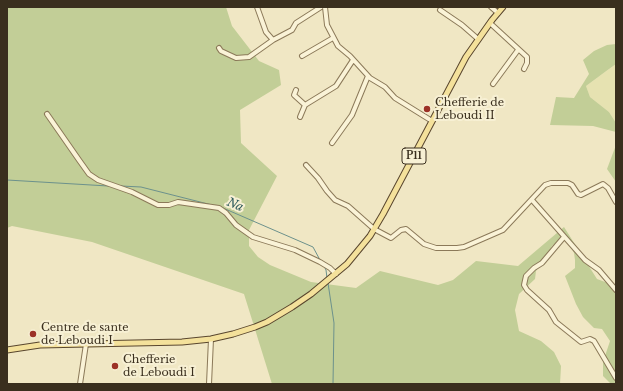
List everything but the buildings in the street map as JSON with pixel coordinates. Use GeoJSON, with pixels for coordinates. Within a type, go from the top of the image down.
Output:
{"type":"FeatureCollection","features":[{"type":"Feature","properties":{"kind":"main road","name":"P11"},"geometry":{"type":"LineString","coordinates":[[7,350],[40,345],[182,342],[211,339],[233,334],[267,322],[311,294],[336,274],[357,254],[374,229],[466,57],[503,7]]}},
{"type":"Feature","properties":{"kind":"street"},"geometry":{"type":"LineString","coordinates":[[257,7],[266,32],[273,40]]}},
{"type":"Feature","properties":{"kind":"street"},"geometry":{"type":"LineString","coordinates":[[218,48],[220,51],[236,58],[249,57],[273,40],[292,30],[296,23],[321,7]]}},
{"type":"Feature","properties":{"kind":"street"},"geometry":{"type":"LineString","coordinates":[[325,7],[326,22],[338,46],[368,76],[385,87],[395,98],[432,121]]}},
{"type":"Feature","properties":{"kind":"street"},"geometry":{"type":"LineString","coordinates":[[491,7],[498,13]]}},
{"type":"Feature","properties":{"kind":"street"},"geometry":{"type":"LineString","coordinates":[[440,10],[462,25],[478,39]]}},
{"type":"Feature","properties":{"kind":"street"},"geometry":{"type":"LineString","coordinates":[[490,23],[526,57],[528,60],[524,69]]}},
{"type":"Feature","properties":{"kind":"street"},"geometry":{"type":"LineString","coordinates":[[302,56],[333,38]]}},
{"type":"Feature","properties":{"kind":"street"},"geometry":{"type":"LineString","coordinates":[[493,84],[518,50]]}},
{"type":"Feature","properties":{"kind":"street"},"geometry":{"type":"LineString","coordinates":[[300,117],[305,105],[336,86],[353,60]]}},
{"type":"Feature","properties":{"kind":"street"},"geometry":{"type":"LineString","coordinates":[[332,144],[352,115],[368,76]]}},
{"type":"Feature","properties":{"kind":"street"},"geometry":{"type":"LineString","coordinates":[[296,90],[294,95],[305,105]]}},
{"type":"Feature","properties":{"kind":"street"},"geometry":{"type":"LineString","coordinates":[[47,114],[89,174],[98,180],[132,192],[158,205],[169,205],[178,202],[219,208],[226,213],[236,225],[253,237],[295,250],[320,262],[336,274]]}},
{"type":"Feature","properties":{"kind":"street"},"geometry":{"type":"LineString","coordinates":[[306,165],[335,200],[348,206],[374,229],[391,238],[401,230],[406,229],[428,246],[436,248],[457,248],[480,241],[503,230],[548,184],[564,183],[572,185],[576,193],[581,194],[601,185],[605,185],[616,202]]}},
{"type":"Feature","properties":{"kind":"street"},"geometry":{"type":"LineString","coordinates":[[532,200],[587,262],[599,270],[616,290]]}},
{"type":"Feature","properties":{"kind":"street"},"geometry":{"type":"LineString","coordinates":[[564,237],[542,263],[526,276],[524,285],[527,290],[549,310],[556,322],[581,342],[590,339],[594,341],[616,378]]}},
{"type":"Feature","properties":{"kind":"street"},"geometry":{"type":"LineString","coordinates":[[209,384],[211,339]]}},
{"type":"Feature","properties":{"kind":"street"},"geometry":{"type":"LineString","coordinates":[[80,384],[86,344]]}},
{"type":"Feature","properties":{"kind":"shaded area"},"geometry":{"type":"Polygon","coordinates":[[[616,64],[616,123],[609,112],[590,97],[586,86],[616,64]]]}},
{"type":"Feature","properties":{"kind":"green space"},"geometry":{"type":"Polygon","coordinates":[[[7,7],[226,7],[232,26],[259,61],[279,70],[281,85],[240,110],[241,143],[277,176],[249,230],[249,246],[258,257],[270,265],[311,282],[356,288],[380,271],[438,285],[453,280],[476,261],[518,266],[564,227],[597,279],[616,286],[616,384],[611,384],[603,376],[603,362],[610,341],[602,329],[594,328],[583,317],[565,276],[575,268],[575,260],[574,253],[568,241],[564,237],[552,246],[544,261],[536,271],[535,279],[519,294],[515,310],[519,331],[541,341],[554,352],[561,366],[560,384],[272,384],[244,294],[92,242],[12,226],[7,228],[7,7]]]}},
{"type":"Feature","properties":{"kind":"green space"},"geometry":{"type":"Polygon","coordinates":[[[616,44],[616,64],[586,86],[590,97],[609,112],[616,123],[616,132],[593,126],[550,125],[556,97],[574,98],[589,74],[583,60],[594,51],[607,45],[616,44]]]}},
{"type":"Feature","properties":{"kind":"green space"},"geometry":{"type":"Polygon","coordinates":[[[616,145],[616,182],[607,169],[616,145]]]}},
{"type":"Feature","properties":{"kind":"waterway","name":"Na"},"geometry":{"type":"LineString","coordinates":[[7,180],[108,186]]}},
{"type":"Feature","properties":{"kind":"waterway","name":"Na"},"geometry":{"type":"LineString","coordinates":[[121,186],[141,187],[212,205]]}},
{"type":"Feature","properties":{"kind":"waterway","name":"Na"},"geometry":{"type":"LineString","coordinates":[[223,208],[313,247],[320,260]]}},
{"type":"Feature","properties":{"kind":"waterway","name":"Na"},"geometry":{"type":"LineString","coordinates":[[324,266],[327,278]]}},
{"type":"Feature","properties":{"kind":"waterway","name":"Na"},"geometry":{"type":"LineString","coordinates":[[328,283],[334,323],[333,384]]}},
{"type":"Feature","properties":{"kind":"place","name":"Chefferie de Leboudi II"},"geometry":{"type":"Point","coordinates":[427,109]}},
{"type":"Feature","properties":{"kind":"place","name":"Centre de sante de Leboudi I"},"geometry":{"type":"Point","coordinates":[33,334]}},
{"type":"Feature","properties":{"kind":"place","name":"Chefferie de Leboudi I"},"geometry":{"type":"Point","coordinates":[115,366]}}]}
